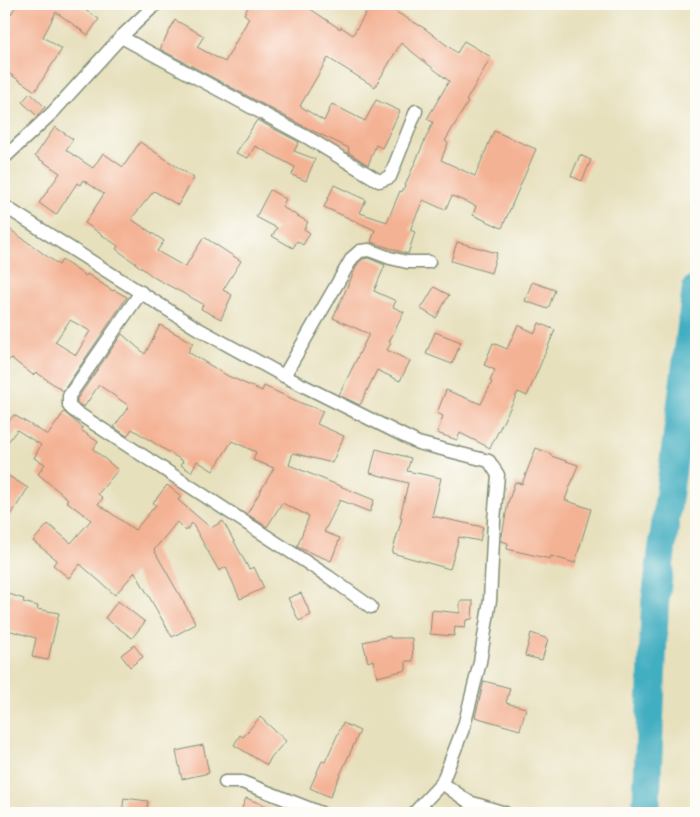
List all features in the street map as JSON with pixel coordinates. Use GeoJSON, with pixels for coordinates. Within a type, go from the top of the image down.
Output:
{"type":"FeatureCollection","features":[{"type":"Feature","properties":{"kind":"street"},"geometry":{"type":"LineString","coordinates":[[4,158],[53,112],[121,37],[156,4]]}},
{"type":"Feature","properties":{"kind":"street"},"geometry":{"type":"LineString","coordinates":[[121,37],[310,140],[379,181],[390,177],[416,111]]}},
{"type":"Feature","properties":{"kind":"street"},"geometry":{"type":"LineString","coordinates":[[4,206],[195,327],[284,376],[418,444],[489,461],[498,475],[490,600],[481,653],[464,726],[442,783],[414,813]]}},
{"type":"Feature","properties":{"kind":"street"},"geometry":{"type":"LineString","coordinates":[[284,376],[352,258],[360,251],[369,250],[407,262],[429,262]]}},
{"type":"Feature","properties":{"kind":"street"},"geometry":{"type":"LineString","coordinates":[[141,292],[69,396],[69,406],[72,410],[329,577],[371,607]]}},
{"type":"Feature","properties":{"kind":"street"},"geometry":{"type":"LineString","coordinates":[[224,782],[242,782],[322,813]]}},
{"type":"Feature","properties":{"kind":"street"},"geometry":{"type":"LineString","coordinates":[[442,783],[469,802],[505,813]]}},
{"type":"Feature","properties":{"kind":"building"},"geometry":{"type":"Polygon","coordinates":[[[17,4],[76,4],[99,19],[88,35],[56,12],[43,37],[62,49],[35,91],[4,70],[4,9],[11,14],[17,4]]]}},
{"type":"Feature","properties":{"kind":"building"},"geometry":{"type":"Polygon","coordinates":[[[250,4],[303,4],[340,29],[341,27],[353,35],[371,4],[382,4],[424,28],[457,53],[464,41],[491,57],[445,141],[448,143],[441,160],[475,176],[494,131],[536,149],[502,228],[473,215],[476,206],[452,196],[445,210],[423,200],[410,230],[415,232],[408,254],[371,242],[375,230],[324,207],[334,185],[366,200],[360,213],[387,222],[433,122],[427,119],[449,81],[401,43],[375,87],[328,58],[300,106],[324,121],[332,104],[365,121],[376,100],[400,111],[382,148],[376,145],[368,165],[348,152],[349,148],[307,128],[160,49],[175,20],[204,36],[197,47],[225,62],[249,18],[244,14],[250,4]]]}},
{"type":"Feature","properties":{"kind":"building"},"geometry":{"type":"Polygon","coordinates":[[[30,93],[45,107],[37,116],[22,102],[30,93]]]}},
{"type":"Feature","properties":{"kind":"building"},"geometry":{"type":"Polygon","coordinates":[[[257,120],[299,142],[294,151],[315,159],[306,181],[292,175],[295,167],[255,146],[248,158],[236,153],[257,120]]]}},
{"type":"Feature","properties":{"kind":"building"},"geometry":{"type":"Polygon","coordinates":[[[55,127],[73,139],[66,150],[93,168],[103,153],[123,167],[140,142],[194,178],[178,205],[154,191],[131,219],[164,241],[157,251],[185,267],[204,237],[241,261],[223,290],[232,295],[221,319],[201,309],[203,304],[155,278],[116,249],[118,246],[85,223],[104,194],[83,180],[80,185],[77,183],[56,215],[39,203],[60,173],[35,156],[55,127]]]}},
{"type":"Feature","properties":{"kind":"building"},"geometry":{"type":"Polygon","coordinates":[[[580,155],[591,160],[582,181],[571,176],[580,155]]]}},
{"type":"Feature","properties":{"kind":"building"},"geometry":{"type":"Polygon","coordinates":[[[270,190],[286,199],[282,207],[308,222],[304,229],[310,233],[303,245],[297,241],[293,248],[272,236],[277,228],[256,217],[270,190]]]}},
{"type":"Feature","properties":{"kind":"building"},"geometry":{"type":"Polygon","coordinates":[[[4,225],[59,265],[62,260],[86,276],[87,274],[113,291],[127,297],[63,391],[36,372],[33,375],[11,358],[4,366],[4,225]],[[70,320],[55,342],[76,355],[90,331],[70,320]]]}},
{"type":"Feature","properties":{"kind":"building"},"geometry":{"type":"Polygon","coordinates":[[[457,242],[497,253],[491,273],[451,261],[457,242]]]}},
{"type":"Feature","properties":{"kind":"building"},"geometry":{"type":"Polygon","coordinates":[[[368,258],[385,265],[374,291],[396,301],[393,307],[404,312],[387,350],[410,361],[400,381],[377,370],[360,405],[339,395],[369,334],[333,318],[358,263],[368,258]]]}},
{"type":"Feature","properties":{"kind":"building"},"geometry":{"type":"Polygon","coordinates":[[[532,282],[555,290],[548,309],[525,301],[532,282]]]}},
{"type":"Feature","properties":{"kind":"building"},"geometry":{"type":"Polygon","coordinates":[[[434,287],[449,295],[436,318],[421,309],[434,287]]]}},
{"type":"Feature","properties":{"kind":"building"},"geometry":{"type":"Polygon","coordinates":[[[539,323],[555,330],[527,396],[518,392],[490,448],[460,433],[457,440],[437,433],[443,416],[437,413],[446,390],[481,404],[492,382],[490,381],[495,370],[484,365],[493,343],[507,349],[518,325],[535,333],[539,323]]]}},
{"type":"Feature","properties":{"kind":"building"},"geometry":{"type":"Polygon","coordinates":[[[160,325],[193,343],[188,352],[228,376],[262,391],[264,386],[323,411],[317,424],[344,436],[332,463],[293,453],[289,465],[374,500],[370,512],[340,500],[324,532],[340,538],[331,561],[297,547],[309,516],[282,503],[267,527],[247,514],[274,468],[253,460],[256,452],[232,441],[213,471],[197,461],[191,472],[181,465],[183,461],[132,429],[127,436],[114,427],[129,406],[99,385],[84,407],[77,403],[77,399],[122,334],[145,354],[160,325]]]}},
{"type":"Feature","properties":{"kind":"building"},"geometry":{"type":"Polygon","coordinates":[[[435,332],[461,342],[452,364],[426,354],[435,332]]]}},
{"type":"Feature","properties":{"kind":"building"},"geometry":{"type":"Polygon","coordinates":[[[64,412],[83,428],[81,430],[98,442],[93,449],[118,470],[98,494],[103,498],[98,504],[135,530],[156,505],[153,503],[167,485],[181,496],[178,500],[211,528],[223,521],[249,569],[254,567],[264,588],[240,599],[226,567],[219,571],[192,523],[186,531],[177,522],[154,550],[196,624],[172,637],[135,572],[115,595],[80,564],[69,578],[53,565],[57,560],[33,541],[48,524],[71,543],[91,520],[66,501],[68,499],[38,474],[45,464],[34,458],[41,445],[17,430],[4,447],[4,427],[14,415],[48,435],[64,412]]]}},
{"type":"Feature","properties":{"kind":"building"},"geometry":{"type":"Polygon","coordinates":[[[536,448],[551,454],[551,456],[578,465],[565,500],[591,509],[575,563],[551,556],[550,559],[507,549],[508,543],[501,541],[508,503],[515,482],[522,484],[536,448]]]}},
{"type":"Feature","properties":{"kind":"building"},"geometry":{"type":"Polygon","coordinates":[[[376,449],[411,458],[407,471],[441,478],[432,516],[483,527],[480,541],[459,537],[450,569],[392,553],[402,518],[400,518],[408,483],[370,473],[376,449]]]}},
{"type":"Feature","properties":{"kind":"building"},"geometry":{"type":"Polygon","coordinates":[[[4,473],[28,488],[4,526],[4,473]]]}},
{"type":"Feature","properties":{"kind":"building"},"geometry":{"type":"Polygon","coordinates":[[[301,593],[311,615],[299,621],[288,598],[301,593]]]}},
{"type":"Feature","properties":{"kind":"building"},"geometry":{"type":"Polygon","coordinates":[[[9,594],[24,599],[23,602],[38,606],[37,609],[59,613],[48,660],[32,657],[36,638],[4,629],[4,614],[9,594]]]}},
{"type":"Feature","properties":{"kind":"building"},"geometry":{"type":"Polygon","coordinates":[[[118,601],[145,622],[132,638],[105,618],[118,601]]]}},
{"type":"Feature","properties":{"kind":"building"},"geometry":{"type":"Polygon","coordinates":[[[460,601],[473,601],[472,619],[466,620],[465,628],[455,627],[454,636],[430,634],[432,610],[460,613],[460,601]]]}},
{"type":"Feature","properties":{"kind":"building"},"geometry":{"type":"Polygon","coordinates":[[[531,633],[548,639],[542,660],[525,656],[531,633]]]}},
{"type":"Feature","properties":{"kind":"building"},"geometry":{"type":"Polygon","coordinates":[[[390,636],[390,638],[412,638],[413,661],[406,661],[406,670],[377,677],[373,660],[368,662],[363,642],[390,636]]]}},
{"type":"Feature","properties":{"kind":"building"},"geometry":{"type":"Polygon","coordinates":[[[134,645],[143,657],[130,667],[121,655],[134,645]]]}},
{"type":"Feature","properties":{"kind":"building"},"geometry":{"type":"Polygon","coordinates":[[[484,681],[510,688],[506,703],[526,708],[520,730],[475,717],[484,681]]]}},
{"type":"Feature","properties":{"kind":"building"},"geometry":{"type":"Polygon","coordinates":[[[260,717],[286,741],[272,756],[267,765],[234,745],[240,735],[243,737],[260,717]]]}},
{"type":"Feature","properties":{"kind":"building"},"geometry":{"type":"Polygon","coordinates":[[[343,723],[360,731],[330,797],[310,788],[322,761],[325,762],[343,723]]]}},
{"type":"Feature","properties":{"kind":"building"},"geometry":{"type":"Polygon","coordinates":[[[203,745],[209,773],[182,779],[176,751],[203,745]]]}},
{"type":"Feature","properties":{"kind":"building"},"geometry":{"type":"Polygon","coordinates":[[[124,798],[148,801],[146,813],[122,813],[124,798]]]}},
{"type":"Feature","properties":{"kind":"building"},"geometry":{"type":"Polygon","coordinates":[[[246,798],[284,813],[240,813],[246,798]]]}},
{"type":"Feature","properties":{"kind":"waterway"},"geometry":{"type":"LineString","coordinates":[[646,813],[655,603],[696,288]]}}]}
